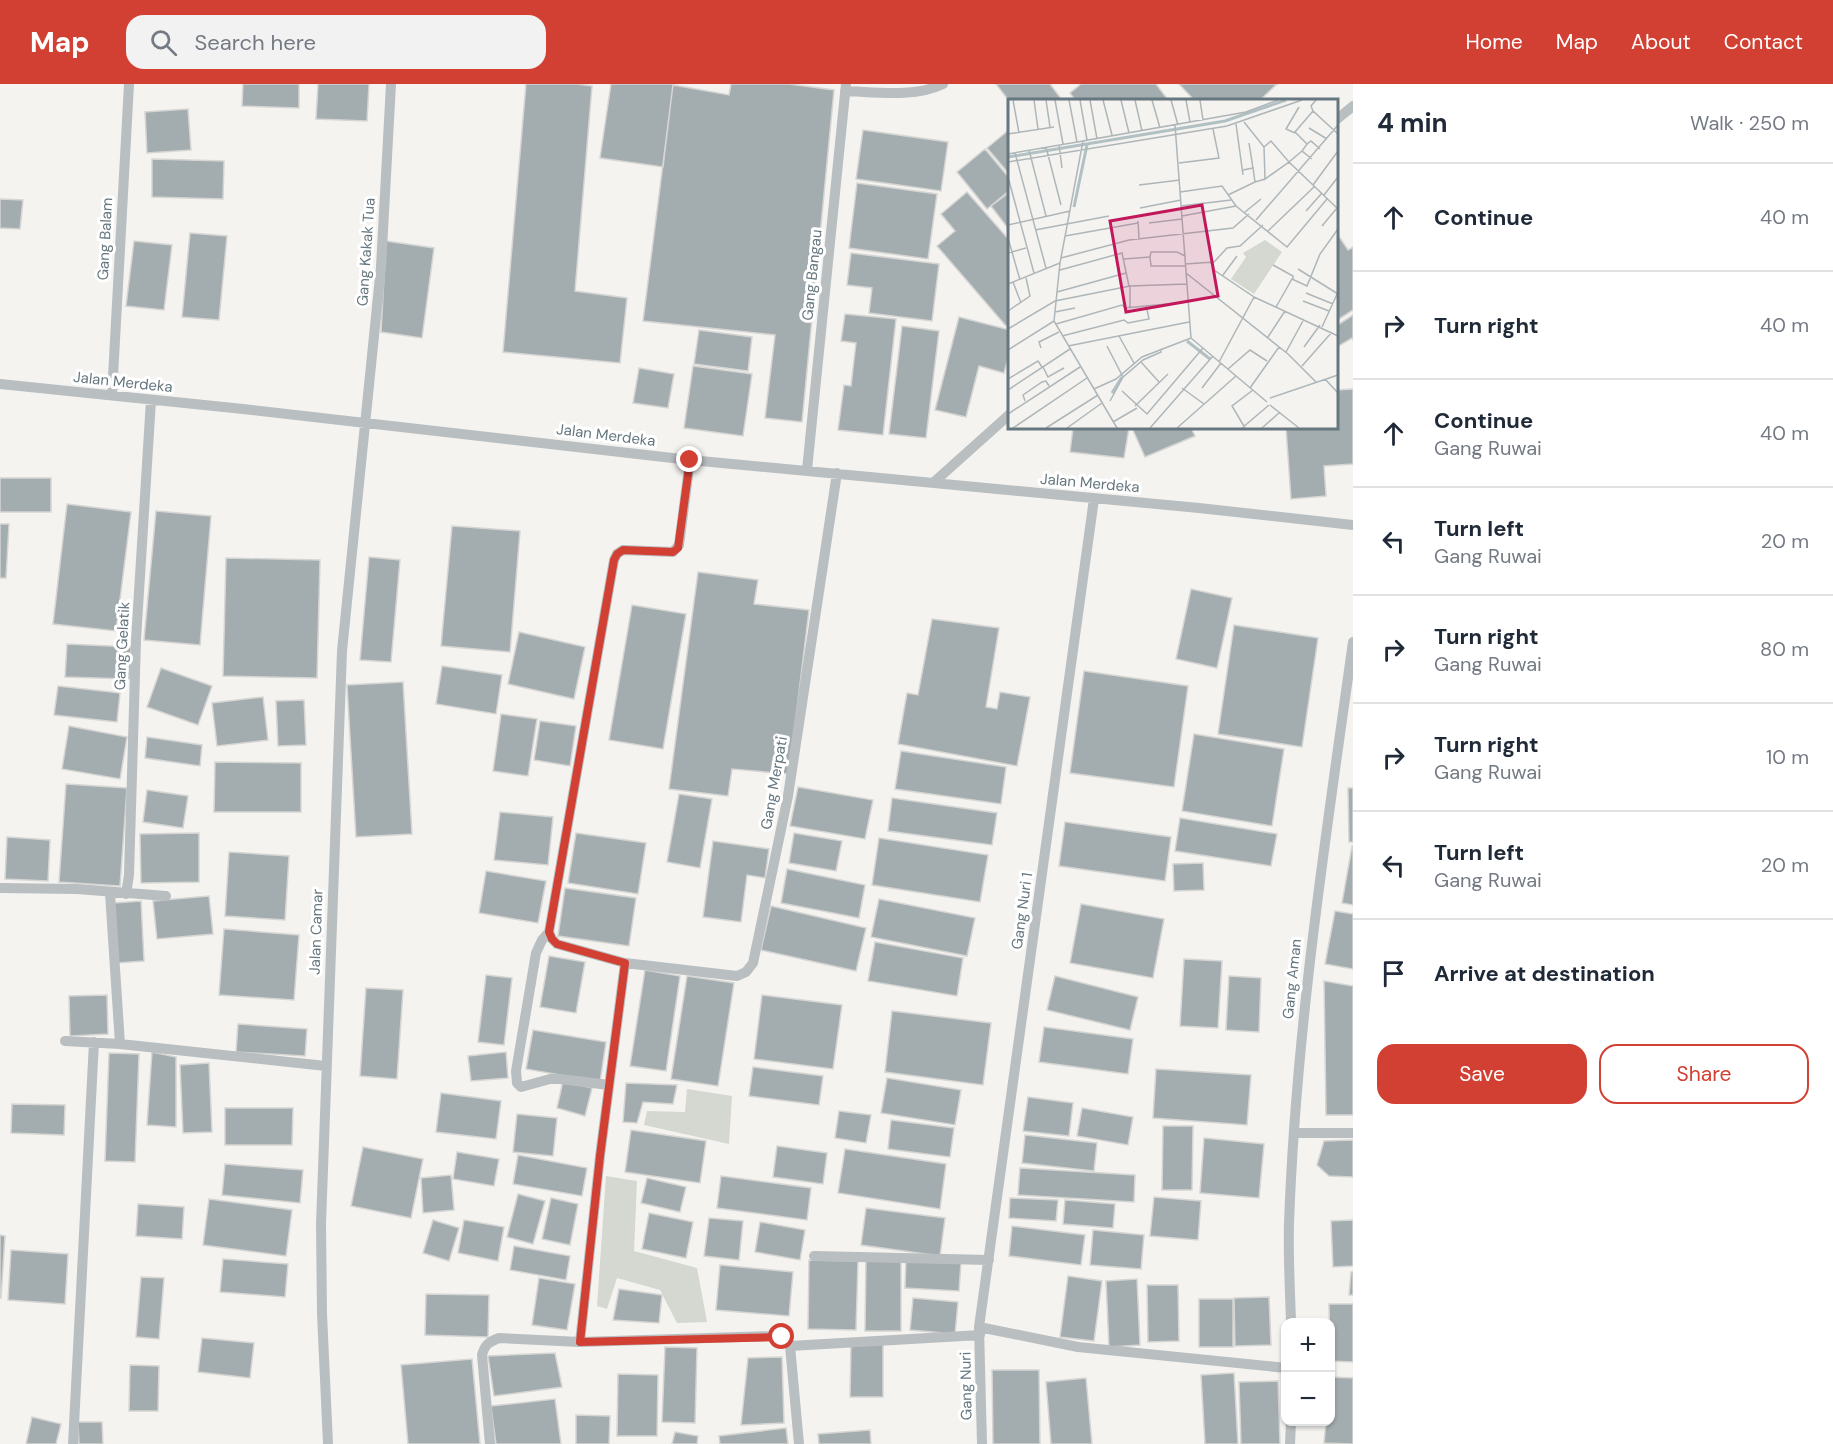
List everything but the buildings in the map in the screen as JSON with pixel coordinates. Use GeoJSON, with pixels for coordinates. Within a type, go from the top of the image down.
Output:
{"type":"FeatureCollection","features":[{"type":"Feature","properties":{"kind":"street","name":"Gang Balam"},"geometry":{"type":"LineString","coordinates":[[112,395],[129,84]]}},
{"type":"Feature","properties":{"kind":"street","name":"Gang Kakak Tua"},"geometry":{"type":"LineString","coordinates":[[366,422],[381,267],[391,84]]}},
{"type":"Feature","properties":{"kind":"street"},"geometry":{"type":"LineString","coordinates":[[846,88],[910,92],[923,91],[943,84]]}},
{"type":"Feature","properties":{"kind":"street","name":"Gang Bangau"},"geometry":{"type":"LineString","coordinates":[[807,470],[846,88]]}},
{"type":"Feature","properties":{"kind":"street"},"geometry":{"type":"LineString","coordinates":[[1338,118],[1353,106]]}},
{"type":"Feature","properties":{"kind":"street","name":"Jalan Merdeka"},"geometry":{"type":"LineString","coordinates":[[0,384],[366,422],[690,460],[1353,525]]}},
{"type":"Feature","properties":{"kind":"street","name":"Gang Gelatik"},"geometry":{"type":"LineString","coordinates":[[126,894],[129,875],[136,640],[151,400]]}},
{"type":"Feature","properties":{"kind":"street"},"geometry":{"type":"LineString","coordinates":[[933,483],[1008,416]]}},
{"type":"Feature","properties":{"kind":"street","name":"Jalan Camar"},"geometry":{"type":"LineString","coordinates":[[328,1444],[321,1269],[326,1066],[342,651],[366,422]]}},
{"type":"Feature","properties":{"kind":"street"},"geometry":{"type":"LineString","coordinates":[[609,1085],[550,1079],[521,1087],[516,1080],[536,953],[542,939],[549,932],[614,560],[623,550],[673,552],[679,545],[690,460]]}},
{"type":"Feature","properties":{"kind":"street","name":"Gang Merpati"},"geometry":{"type":"LineString","coordinates":[[549,932],[557,944],[625,963],[737,976],[746,972],[753,963],[788,796],[837,473]]}},
{"type":"Feature","properties":{"kind":"street","name":"Gang Nuri 1"},"geometry":{"type":"LineString","coordinates":[[980,1331],[1094,499]]}},
{"type":"Feature","properties":{"kind":"street","name":"Gang Aman"},"geometry":{"type":"LineString","coordinates":[[1291,1318],[1289,1225],[1294,1133],[1309,957],[1353,642]]}},
{"type":"Feature","properties":{"kind":"street"},"geometry":{"type":"LineString","coordinates":[[0,888],[77,889],[166,896]]}},
{"type":"Feature","properties":{"kind":"street"},"geometry":{"type":"LineString","coordinates":[[110,893],[120,1044]]}},
{"type":"Feature","properties":{"kind":"street"},"geometry":{"type":"LineString","coordinates":[[580,1342],[600,1156],[625,963]]}},
{"type":"Feature","properties":{"kind":"street"},"geometry":{"type":"LineString","coordinates":[[64,1041],[120,1044],[326,1066]]}},
{"type":"Feature","properties":{"kind":"street"},"geometry":{"type":"LineString","coordinates":[[73,1444],[94,1042]]}},
{"type":"Feature","properties":{"kind":"street"},"geometry":{"type":"LineString","coordinates":[[1294,1133],[1353,1133]]}},
{"type":"Feature","properties":{"kind":"street"},"geometry":{"type":"LineString","coordinates":[[814,1256],[989,1260]]}},
{"type":"Feature","properties":{"kind":"street"},"geometry":{"type":"LineString","coordinates":[[790,1346],[980,1331],[1078,1347],[1281,1367]]}},
{"type":"Feature","properties":{"kind":"street","name":"Gang Nuri"},"geometry":{"type":"LineString","coordinates":[[980,1331],[982,1444]]}},
{"type":"Feature","properties":{"kind":"street"},"geometry":{"type":"LineString","coordinates":[[490,1444],[482,1355],[488,1342],[500,1338],[580,1342],[776,1336],[785,1339],[790,1346],[799,1444]]}},
{"type":"Feature","properties":{"kind":"street"},"geometry":{"type":"LineString","coordinates":[[1290,1444],[1291,1426]]}},
{"type":"Feature","properties":{"kind":"shaded area"},"geometry":{"type":"Polygon","coordinates":[[[687,1089],[732,1096],[729,1144],[644,1125],[647,1111],[685,1112],[687,1089]]]}},
{"type":"Feature","properties":{"kind":"shaded area"},"geometry":{"type":"Polygon","coordinates":[[[606,1176],[637,1181],[634,1251],[697,1268],[707,1322],[677,1323],[660,1290],[617,1278],[607,1309],[597,1306],[606,1176]]]}},
{"type":"Feature","properties":{"kind":"route"},"geometry":{"type":"LineString","coordinates":[[690,460],[678,548],[673,552],[623,550],[614,560],[549,932],[557,944],[625,963],[600,1156],[580,1342],[782,1337]]}}]}
